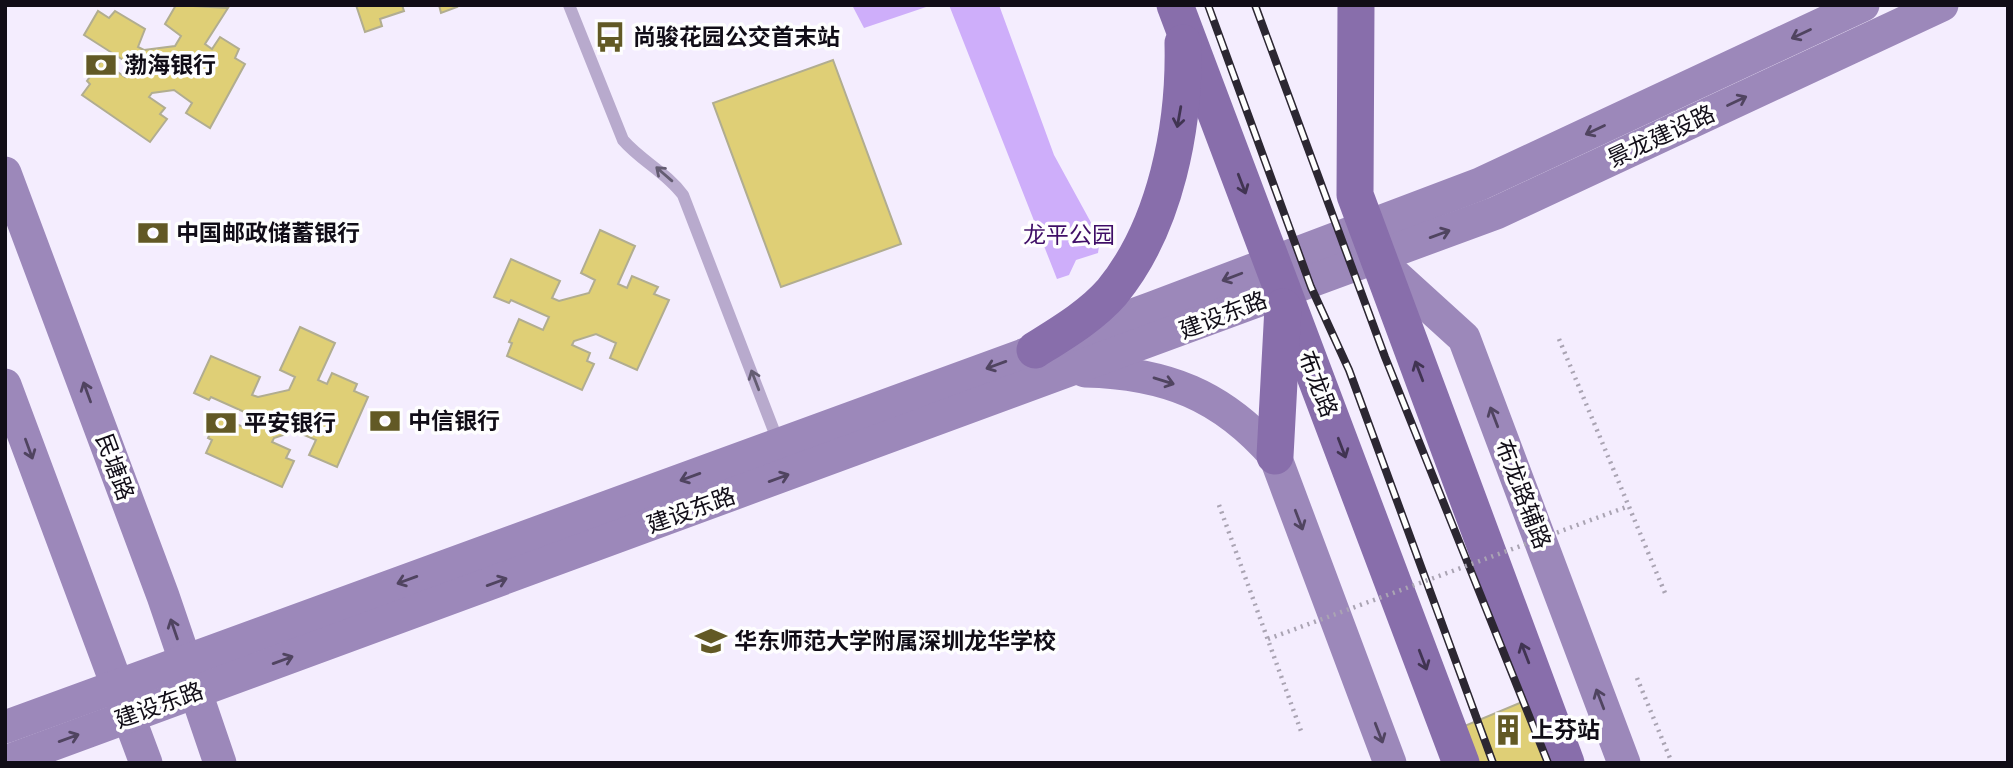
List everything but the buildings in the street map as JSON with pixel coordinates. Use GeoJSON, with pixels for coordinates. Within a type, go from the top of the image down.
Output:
{"type":"FeatureCollection","features":[{"type":"Feature","properties":{"kind":"main road"},"geometry":{"type":"LineString","coordinates":[[1356,5],[1353,161],[1355,195],[1566,763]]}},
{"type":"Feature","properties":{"kind":"main road","name":"景龙建设路"},"geometry":{"type":"LineString","coordinates":[[1371,242],[1480,184],[1863,5]]}},
{"type":"Feature","properties":{"kind":"main road","name":"景龙建设路"},"geometry":{"type":"LineString","coordinates":[[1371,242],[1496,213],[1941,5]]}},
{"type":"Feature","properties":{"kind":"main road"},"geometry":{"type":"LineString","coordinates":[[1035,350],[1089,314],[1112,292],[1145,237],[1164,183],[1180,110],[1179,15]]}},
{"type":"Feature","properties":{"kind":"main road","name":"布龙路"},"geometry":{"type":"LineString","coordinates":[[1179,15],[1461,763]]}},
{"type":"Feature","properties":{"kind":"main road","name":"民塘路"},"geometry":{"type":"LineString","coordinates":[[5,173],[220,763]]}},
{"type":"Feature","properties":{"kind":"main road","name":"建设东路"},"geometry":{"type":"LineString","coordinates":[[5,762],[129,717],[190,676],[779,444],[1035,350],[1278,277],[1371,242]]}},
{"type":"Feature","properties":{"kind":"main road","name":"布龙路辅路"},"geometry":{"type":"LineString","coordinates":[[1371,242],[1464,338],[1624,763]]}},
{"type":"Feature","properties":{"kind":"main road","name":"建设东路"},"geometry":{"type":"LineString","coordinates":[[5,727],[118,686],[190,676],[1072,371],[1278,277]]}},
{"type":"Feature","properties":{"kind":"main road"},"geometry":{"type":"LineString","coordinates":[[1275,456],[1278,277]]}},
{"type":"Feature","properties":{"kind":"main road"},"geometry":{"type":"LineString","coordinates":[[1072,371],[1119,372],[1158,379],[1195,392],[1225,408],[1252,430],[1275,456],[1390,763]]}},
{"type":"Feature","properties":{"kind":"main road"},"geometry":{"type":"LineString","coordinates":[[5,385],[146,763]]}},
{"type":"Feature","properties":{"kind":"lane"},"geometry":{"type":"LineString","coordinates":[[569,5],[623,140],[640,157],[661,170],[683,195],[779,444]]}},
{"type":"Feature","properties":{"kind":"path"},"geometry":{"type":"LineString","coordinates":[[1559,339],[1665,593]]}},
{"type":"Feature","properties":{"kind":"path"},"geometry":{"type":"LineString","coordinates":[[1219,505],[1301,731]]}},
{"type":"Feature","properties":{"kind":"path"},"geometry":{"type":"LineString","coordinates":[[1268,639],[1629,506]]}},
{"type":"Feature","properties":{"kind":"path"},"geometry":{"type":"LineString","coordinates":[[1637,678],[1672,763]]}},
{"type":"Feature","properties":{"kind":"green space"},"geometry":{"type":"Polygon","coordinates":[[[852,5],[932,5],[864,28],[852,5]]]}},
{"type":"Feature","properties":{"kind":"green space","name":"龙平公园"},"geometry":{"type":"Polygon","coordinates":[[[949,5],[999,5],[1054,155],[1100,239],[1098,253],[1076,260],[1069,275],[1057,279],[949,5]]]}},
{"type":"Feature","properties":{"kind":"railway"},"geometry":{"type":"LineString","coordinates":[[1208,5],[1311,287],[1349,370],[1493,763]]}},
{"type":"Feature","properties":{"kind":"railway"},"geometry":{"type":"LineString","coordinates":[[1255,5],[1385,357],[1548,763]]}},
{"type":"Feature","properties":{"kind":"place","name":"尚骏花园公交首末站"},"geometry":{"type":"Point","coordinates":[610,37]}},
{"type":"Feature","properties":{"kind":"place","name":"渤海银行"},"geometry":{"type":"Point","coordinates":[101,65]}},
{"type":"Feature","properties":{"kind":"place","name":"中国邮政储蓄银行"},"geometry":{"type":"Point","coordinates":[153,233]}},
{"type":"Feature","properties":{"kind":"place","name":"中信银行"},"geometry":{"type":"Point","coordinates":[385,421]}},
{"type":"Feature","properties":{"kind":"place","name":"平安银行"},"geometry":{"type":"Point","coordinates":[221,423]}},
{"type":"Feature","properties":{"kind":"place","name":"华东师范大学附属深圳龙华学校"},"geometry":{"type":"Point","coordinates":[711,641]}},
{"type":"Feature","properties":{"kind":"place","name":"上芬站"},"geometry":{"type":"Point","coordinates":[1508,730]}}]}
